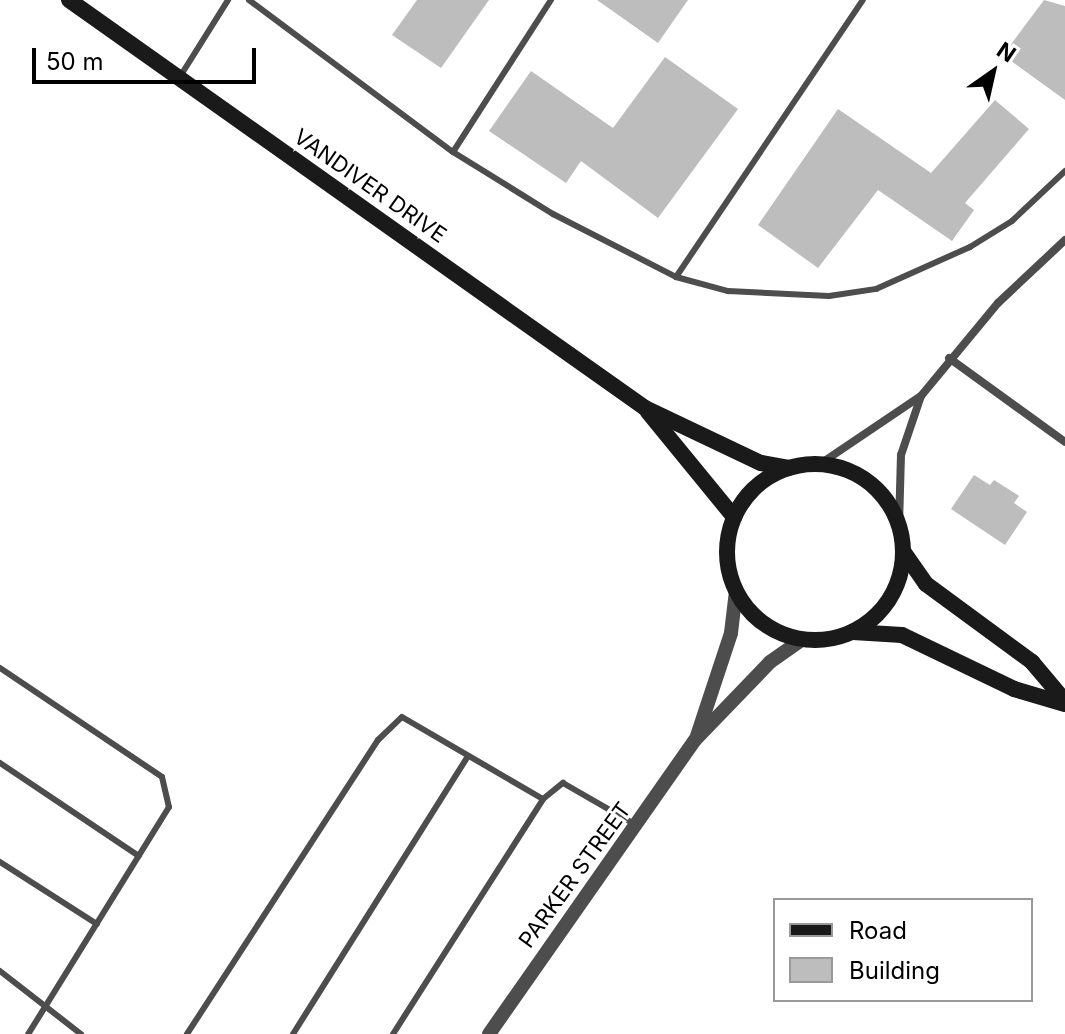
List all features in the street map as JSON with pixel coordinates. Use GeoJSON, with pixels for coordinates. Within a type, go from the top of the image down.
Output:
{"type":"FeatureCollection","features":[{"type":"Feature","properties":{"kind":"main road","name":"VANDIVER DRIVE"},"geometry":{"type":"LineString","coordinates":[[69,0],[645,408],[761,463],[789,468]]}},
{"type":"Feature","properties":{"kind":"main road","name":"VANDIVER DRIVE"},"geometry":{"type":"LineString","coordinates":[[645,408],[734,517]]}},
{"type":"Feature","properties":{"kind":"main road"},"geometry":{"type":"LineString","coordinates":[[853,632],[890,598],[903,551],[899,526],[875,488],[849,471],[820,464],[789,468],[751,492],[734,517],[727,547],[736,591],[767,625],[803,639],[853,632],[902,635],[1014,689],[1065,702]]}},
{"type":"Feature","properties":{"kind":"main road"},"geometry":{"type":"LineString","coordinates":[[903,551],[926,584],[1032,662],[1065,702]]}},
{"type":"Feature","properties":{"kind":"street"},"geometry":{"type":"LineString","coordinates":[[899,526],[901,455],[921,396],[949,358],[1065,240]]}},
{"type":"Feature","properties":{"kind":"street"},"geometry":{"type":"LineString","coordinates":[[949,358],[1065,442]]}},
{"type":"Feature","properties":{"kind":"street"},"geometry":{"type":"LineString","coordinates":[[820,464],[921,396]]}},
{"type":"Feature","properties":{"kind":"street","name":"PARKER STREET"},"geometry":{"type":"LineString","coordinates":[[695,740],[731,633],[736,591]]}},
{"type":"Feature","properties":{"kind":"street","name":"PARKER STREET"},"geometry":{"type":"LineString","coordinates":[[489,1034],[695,740],[770,662],[803,639]]}},
{"type":"Feature","properties":{"kind":"lane"},"geometry":{"type":"LineString","coordinates":[[179,79],[228,0]]}},
{"type":"Feature","properties":{"kind":"lane"},"geometry":{"type":"LineString","coordinates":[[249,0],[453,152],[553,214],[676,277],[778,297],[876,289],[970,247],[1012,221],[1065,171]]}},
{"type":"Feature","properties":{"kind":"lane"},"geometry":{"type":"LineString","coordinates":[[453,152],[551,0]]}},
{"type":"Feature","properties":{"kind":"lane"},"geometry":{"type":"LineString","coordinates":[[676,277],[863,0]]}},
{"type":"Feature","properties":{"kind":"lane"},"geometry":{"type":"LineString","coordinates":[[0,668],[162,777],[169,807],[28,1034]]}},
{"type":"Feature","properties":{"kind":"lane"},"geometry":{"type":"LineString","coordinates":[[187,1034],[378,740],[402,717],[543,799]]}},
{"type":"Feature","properties":{"kind":"lane"},"geometry":{"type":"LineString","coordinates":[[293,1034],[468,756]]}},
{"type":"Feature","properties":{"kind":"lane"},"geometry":{"type":"LineString","coordinates":[[0,763],[139,856]]}},
{"type":"Feature","properties":{"kind":"lane"},"geometry":{"type":"LineString","coordinates":[[393,1034],[543,799],[563,783],[637,826]]}},
{"type":"Feature","properties":{"kind":"lane"},"geometry":{"type":"LineString","coordinates":[[0,862],[97,924]]}},
{"type":"Feature","properties":{"kind":"lane"},"geometry":{"type":"LineString","coordinates":[[0,971],[81,1034]]}},
{"type":"Feature","properties":{"kind":"building"},"geometry":{"type":"Polygon","coordinates":[[[417,0],[489,0],[441,68],[392,35],[417,0]]]}},
{"type":"Feature","properties":{"kind":"building"},"geometry":{"type":"Polygon","coordinates":[[[597,0],[688,0],[658,43],[597,0]]]}},
{"type":"Feature","properties":{"kind":"building"},"geometry":{"type":"Polygon","coordinates":[[[1044,0],[1065,6],[1065,100],[1003,55],[1044,0]]]}},
{"type":"Feature","properties":{"kind":"building"},"geometry":{"type":"Polygon","coordinates":[[[665,57],[738,109],[658,218],[581,161],[566,183],[489,131],[531,71],[613,128],[665,57]]]}},
{"type":"Feature","properties":{"kind":"building"},"geometry":{"type":"Polygon","coordinates":[[[995,100],[1029,129],[965,203],[974,210],[952,241],[878,190],[818,268],[758,225],[838,109],[931,173],[995,100]]]}},
{"type":"Feature","properties":{"kind":"building"},"geometry":{"type":"Polygon","coordinates":[[[974,475],[990,485],[994,480],[1019,496],[1014,503],[1027,512],[1005,545],[951,509],[974,475]]]}}]}
